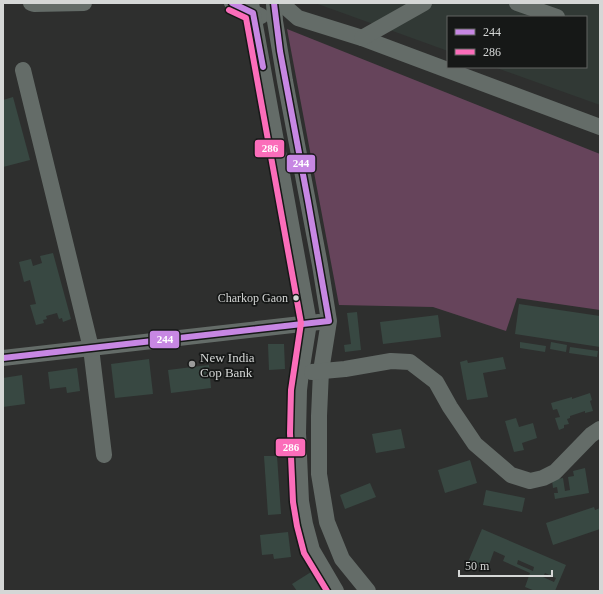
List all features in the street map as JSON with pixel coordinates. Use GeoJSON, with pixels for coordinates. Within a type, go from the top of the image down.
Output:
{"type":"FeatureCollection","features":[{"type":"Feature","properties":{"kind":"street"},"geometry":{"type":"LineString","coordinates":[[31,3],[84,3]]}},
{"type":"Feature","properties":{"kind":"street"},"geometry":{"type":"LineString","coordinates":[[232,3],[252,8],[275,21],[298,18]]}},
{"type":"Feature","properties":{"kind":"street"},"geometry":{"type":"LineString","coordinates":[[274,3],[275,21],[329,321],[321,371],[319,474],[327,522],[342,559],[368,591]]}},
{"type":"Feature","properties":{"kind":"street"},"geometry":{"type":"LineString","coordinates":[[281,3],[298,18],[362,38],[600,127]]}},
{"type":"Feature","properties":{"kind":"street"},"geometry":{"type":"LineString","coordinates":[[362,38],[424,3]]}},
{"type":"Feature","properties":{"kind":"street"},"geometry":{"type":"LineString","coordinates":[[517,3],[554,16]]}},
{"type":"Feature","properties":{"kind":"street"},"geometry":{"type":"LineString","coordinates":[[252,8],[309,323],[301,373],[298,433],[300,501],[312,550],[336,591]]}},
{"type":"Feature","properties":{"kind":"street"},"geometry":{"type":"LineString","coordinates":[[23,70],[91,348],[104,455]]}},
{"type":"Feature","properties":{"kind":"street"},"geometry":{"type":"LineString","coordinates":[[3,358],[329,321]]}},
{"type":"Feature","properties":{"kind":"street"},"geometry":{"type":"LineString","coordinates":[[301,373],[391,361],[410,362],[436,382],[450,407],[475,444],[510,475],[530,482],[555,472],[591,435],[600,429]]}},
{"type":"Feature","properties":{"kind":"shaded area"},"geometry":{"type":"Polygon","coordinates":[[[315,3],[600,3],[600,105],[497,68],[587,68],[587,16],[447,16],[447,51],[315,3]]]}},
{"type":"Feature","properties":{"kind":"shaded area"},"geometry":{"type":"Polygon","coordinates":[[[287,29],[600,154],[600,310],[517,298],[506,331],[433,307],[339,305],[287,29]]]}},
{"type":"Feature","properties":{"kind":"building"},"geometry":{"type":"Polygon","coordinates":[[[13,97],[30,160],[3,167],[3,100],[13,97]]]}},
{"type":"Feature","properties":{"kind":"building"},"geometry":{"type":"Polygon","coordinates":[[[53,253],[71,319],[63,322],[62,318],[59,319],[57,313],[46,316],[47,319],[43,320],[44,323],[36,325],[30,305],[36,304],[30,280],[24,282],[19,262],[31,259],[33,266],[42,263],[40,256],[53,253]]]}},
{"type":"Feature","properties":{"kind":"building"},"geometry":{"type":"Polygon","coordinates":[[[519,304],[600,316],[600,347],[515,334],[519,304]]]}},
{"type":"Feature","properties":{"kind":"building"},"geometry":{"type":"Polygon","coordinates":[[[357,312],[361,350],[345,352],[344,345],[351,344],[347,313],[357,312]]]}},
{"type":"Feature","properties":{"kind":"building"},"geometry":{"type":"Polygon","coordinates":[[[438,315],[441,337],[383,344],[380,322],[438,315]]]}},
{"type":"Feature","properties":{"kind":"building"},"geometry":{"type":"Polygon","coordinates":[[[520,342],[546,346],[545,352],[520,348],[520,342]]]}},
{"type":"Feature","properties":{"kind":"building"},"geometry":{"type":"Polygon","coordinates":[[[551,342],[567,345],[566,352],[550,349],[551,342]]]}},
{"type":"Feature","properties":{"kind":"building"},"geometry":{"type":"Polygon","coordinates":[[[268,344],[284,344],[285,369],[269,370],[268,344]]]}},
{"type":"Feature","properties":{"kind":"building"},"geometry":{"type":"Polygon","coordinates":[[[570,347],[598,351],[597,357],[569,353],[570,347]]]}},
{"type":"Feature","properties":{"kind":"building"},"geometry":{"type":"Polygon","coordinates":[[[503,357],[506,369],[483,373],[488,397],[467,400],[460,362],[467,360],[468,363],[503,357]]]}},
{"type":"Feature","properties":{"kind":"building"},"geometry":{"type":"Polygon","coordinates":[[[149,359],[153,394],[115,398],[111,364],[149,359]]]}},
{"type":"Feature","properties":{"kind":"building"},"geometry":{"type":"Polygon","coordinates":[[[209,365],[211,388],[171,393],[168,370],[209,365]]]}},
{"type":"Feature","properties":{"kind":"building"},"geometry":{"type":"Polygon","coordinates":[[[77,368],[80,391],[67,393],[66,387],[50,389],[48,372],[77,368]]]}},
{"type":"Feature","properties":{"kind":"building"},"geometry":{"type":"Polygon","coordinates":[[[22,375],[25,404],[3,407],[3,378],[22,375]]]}},
{"type":"Feature","properties":{"kind":"building"},"geometry":{"type":"Polygon","coordinates":[[[590,393],[592,400],[590,401],[593,411],[585,413],[585,411],[570,416],[570,418],[567,419],[569,424],[564,425],[564,428],[559,430],[555,418],[560,417],[557,409],[553,410],[551,403],[572,397],[572,399],[590,393]]]}},
{"type":"Feature","properties":{"kind":"building"},"geometry":{"type":"Polygon","coordinates":[[[516,418],[519,427],[533,423],[537,438],[522,443],[524,450],[514,452],[505,421],[516,418]]]}},
{"type":"Feature","properties":{"kind":"building"},"geometry":{"type":"Polygon","coordinates":[[[401,429],[405,448],[376,453],[372,434],[401,429]]]}},
{"type":"Feature","properties":{"kind":"building"},"geometry":{"type":"Polygon","coordinates":[[[264,456],[277,456],[281,514],[268,515],[264,456]]]}},
{"type":"Feature","properties":{"kind":"building"},"geometry":{"type":"Polygon","coordinates":[[[470,460],[477,483],[445,493],[438,470],[470,460]]]}},
{"type":"Feature","properties":{"kind":"building"},"geometry":{"type":"Polygon","coordinates":[[[585,468],[589,493],[555,499],[554,493],[558,493],[557,487],[553,488],[552,480],[563,478],[565,491],[570,490],[568,477],[574,476],[573,471],[585,468]]]}},
{"type":"Feature","properties":{"kind":"building"},"geometry":{"type":"Polygon","coordinates":[[[370,483],[376,497],[345,509],[340,495],[370,483]]]}},
{"type":"Feature","properties":{"kind":"building"},"geometry":{"type":"Polygon","coordinates":[[[486,490],[525,498],[522,512],[483,505],[486,490]]]}},
{"type":"Feature","properties":{"kind":"building"},"geometry":{"type":"Polygon","coordinates":[[[594,507],[595,510],[600,508],[600,529],[553,545],[546,523],[594,507]]]}},
{"type":"Feature","properties":{"kind":"building"},"geometry":{"type":"Polygon","coordinates":[[[482,529],[566,565],[555,591],[535,591],[525,587],[530,573],[503,561],[505,556],[494,551],[487,570],[468,562],[482,529]],[[518,560],[517,564],[533,571],[534,567],[518,560]],[[545,573],[543,577],[554,582],[556,578],[545,573]]]}},
{"type":"Feature","properties":{"kind":"building"},"geometry":{"type":"Polygon","coordinates":[[[288,532],[291,557],[274,559],[273,554],[262,555],[260,535],[288,532]]]}},
{"type":"Feature","properties":{"kind":"building"},"geometry":{"type":"Polygon","coordinates":[[[311,572],[322,590],[297,591],[292,584],[311,572]]]}},
{"type":"Feature","properties":{"kind":"transit line","name":"244"},"geometry":{"type":"LineString","coordinates":[[232,3],[253,13],[263,67]]}},
{"type":"Feature","properties":{"kind":"transit line","name":"244"},"geometry":{"type":"LineString","coordinates":[[3,358],[329,321],[280,51],[274,3]]}},
{"type":"Feature","properties":{"kind":"transit line","name":"286"},"geometry":{"type":"LineString","coordinates":[[229,10],[246,18],[301,323],[291,390],[290,433],[293,502],[304,553],[327,591]]}},
{"type":"Feature","properties":{"kind":"place","name":"Charkop Gaon"},"geometry":{"type":"Point","coordinates":[296,298]}},
{"type":"Feature","properties":{"kind":"place","name":"New India Cop Bank"},"geometry":{"type":"Point","coordinates":[192,364]}}]}
